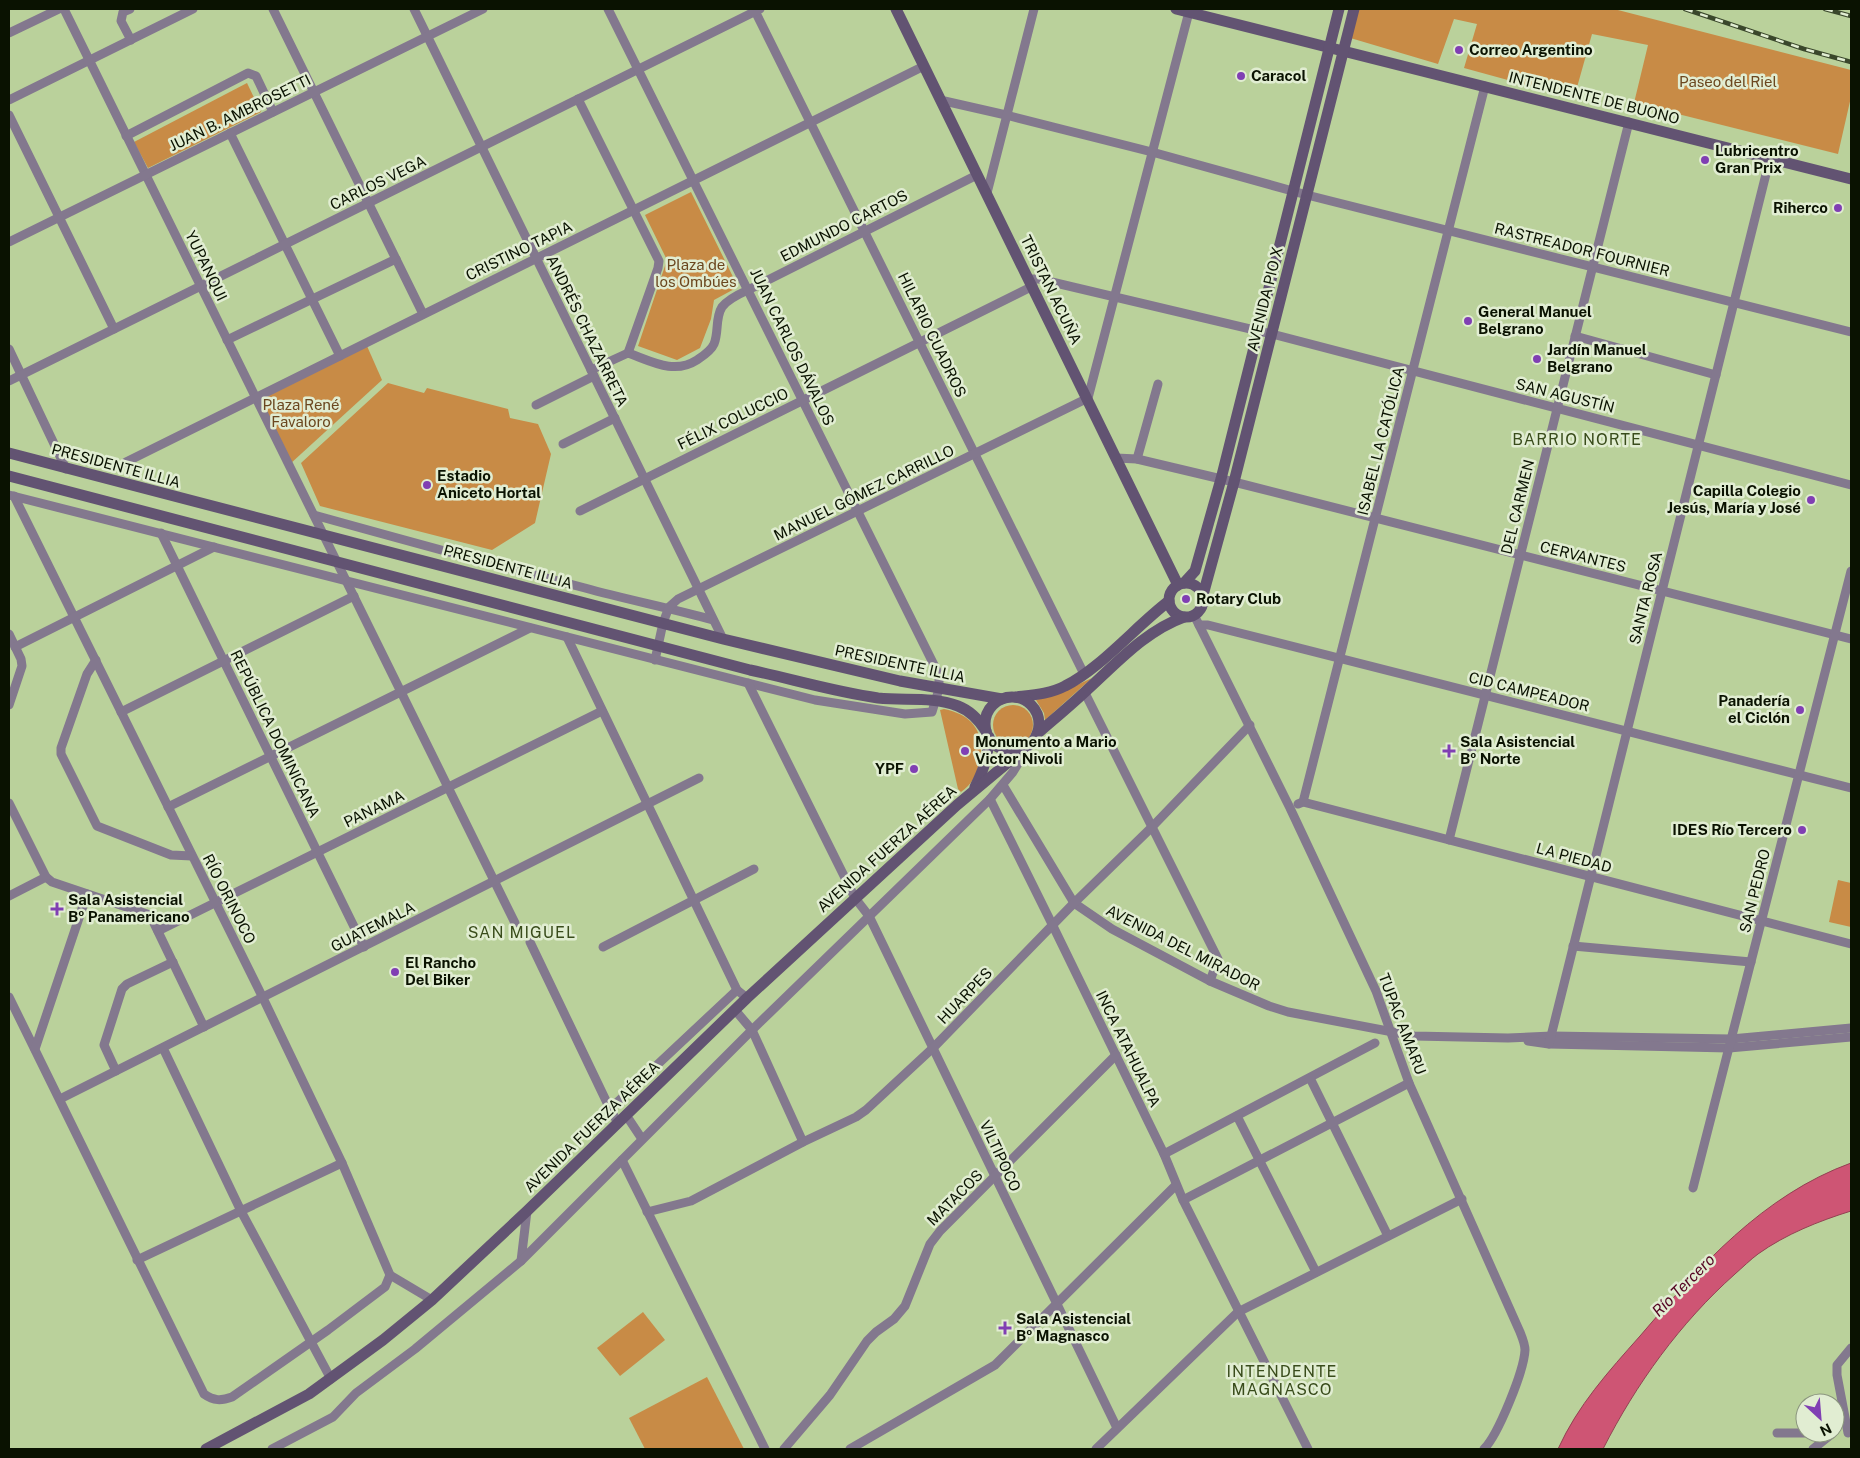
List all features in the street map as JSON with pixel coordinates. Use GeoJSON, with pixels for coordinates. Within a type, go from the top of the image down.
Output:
{"type":"FeatureCollection","features":[{"type":"Feature","properties":{"kind":"main road","name":"TRISTAN ACUÑA"},"geometry":{"type":"LineString","coordinates":[[896,9],[1116,458],[1181,584]]}},
{"type":"Feature","properties":{"kind":"main road","name":"INTENDENTE DE BUONO"},"geometry":{"type":"LineString","coordinates":[[1176,9],[1330,46],[1851,179]]}},
{"type":"Feature","properties":{"kind":"main road","name":"AVENIDA PIO X"},"geometry":{"type":"LineString","coordinates":[[1181,584],[1195,571],[1221,479],[1339,9]]}},
{"type":"Feature","properties":{"kind":"main road","name":"AVENIDA PIO X"},"geometry":{"type":"LineString","coordinates":[[1203,596],[1234,482],[1354,9]]}},
{"type":"Feature","properties":{"kind":"main road","name":"PRESIDENTE ILLIA"},"geometry":{"type":"LineString","coordinates":[[9,453],[723,639],[900,681],[937,694],[968,710],[987,734]]}},
{"type":"Feature","properties":{"kind":"main road","name":"PRESIDENTE ILLIA"},"geometry":{"type":"LineString","coordinates":[[9,476],[750,670],[880,698],[937,694],[1002,699]]}},
{"type":"Feature","properties":{"kind":"main road"},"geometry":{"type":"LineString","coordinates":[[973,791],[984,769],[988,754],[987,715],[990,708],[1002,699],[1051,691],[1064,686],[1084,674],[1169,601],[1172,592],[1181,584],[1194,585],[1203,596],[1202,607],[1193,619],[1174,612],[1169,601]]}},
{"type":"Feature","properties":{"kind":"main road","name":"AVENIDA FUERZA AÉREA"},"geometry":{"type":"LineString","coordinates":[[206,1449],[331,1380],[432,1300],[527,1211],[734,1010],[855,898],[973,791],[1032,741],[1126,654],[1170,622],[1193,619]]}},
{"type":"Feature","properties":{"kind":"main road"},"geometry":{"type":"LineString","coordinates":[[987,734],[993,743],[1007,750],[1014,750],[1032,741],[1039,718],[1036,711],[1024,700],[1016,697]]}},
{"type":"Feature","properties":{"kind":"street"},"geometry":{"type":"LineString","coordinates":[[9,33],[59,9]]}},
{"type":"Feature","properties":{"kind":"street","name":"YUPANQUI"},"geometry":{"type":"LineString","coordinates":[[64,9],[515,923]]}},
{"type":"Feature","properties":{"kind":"street"},"geometry":{"type":"LineString","coordinates":[[130,9],[122,12],[120,21],[131,40]]}},
{"type":"Feature","properties":{"kind":"street"},"geometry":{"type":"LineString","coordinates":[[9,100],[193,9]]}},
{"type":"Feature","properties":{"kind":"street"},"geometry":{"type":"LineString","coordinates":[[273,9],[423,314]]}},
{"type":"Feature","properties":{"kind":"street","name":"ANDRÉS CHAZARRETA"},"geometry":{"type":"LineString","coordinates":[[414,9],[723,639]]}},
{"type":"Feature","properties":{"kind":"street","name":"JUAN B. AMBROSETTI"},"geometry":{"type":"LineString","coordinates":[[9,242],[483,9]]}},
{"type":"Feature","properties":{"kind":"street","name":"JUAN CARLOS DÁVALOS"},"geometry":{"type":"LineString","coordinates":[[608,9],[939,675],[937,694]]}},
{"type":"Feature","properties":{"kind":"street"},"geometry":{"type":"LineString","coordinates":[[987,193],[1034,9]]}},
{"type":"Feature","properties":{"kind":"street","name":"CARLOS VEGA"},"geometry":{"type":"LineString","coordinates":[[9,381],[757,10]]}},
{"type":"Feature","properties":{"kind":"street","name":"HILARIO CUADROS"},"geometry":{"type":"LineString","coordinates":[[757,10],[1084,674]]}},
{"type":"Feature","properties":{"kind":"street"},"geometry":{"type":"LineString","coordinates":[[1088,398],[1189,12]]}},
{"type":"Feature","properties":{"kind":"street","name":"CRISTINO TAPIA"},"geometry":{"type":"LineString","coordinates":[[126,462],[924,66]]}},
{"type":"Feature","properties":{"kind":"street"},"geometry":{"type":"LineString","coordinates":[[126,136],[248,73],[256,76],[273,112]]}},
{"type":"Feature","properties":{"kind":"street","name":"ISABEL LA CATÓLICA"},"geometry":{"type":"LineString","coordinates":[[1303,802],[1414,372],[1485,86]]}},
{"type":"Feature","properties":{"kind":"street"},"geometry":{"type":"LineString","coordinates":[[536,405],[628,353],[659,261],[578,99]]}},
{"type":"Feature","properties":{"kind":"street","name":"RASTREADOR FOURNIER"},"geometry":{"type":"LineString","coordinates":[[940,100],[1152,152],[1307,195],[1851,332]]}},
{"type":"Feature","properties":{"kind":"street"},"geometry":{"type":"LineString","coordinates":[[9,115],[114,329]]}},
{"type":"Feature","properties":{"kind":"street","name":"DEL CARMEN"},"geometry":{"type":"LineString","coordinates":[[1449,840],[1629,122]]}},
{"type":"Feature","properties":{"kind":"street"},"geometry":{"type":"LineString","coordinates":[[230,134],[340,356]]}},
{"type":"Feature","properties":{"kind":"street","name":"SANTA ROSA"},"geometry":{"type":"LineString","coordinates":[[1551,1040],[1590,876],[1770,158]]}},
{"type":"Feature","properties":{"kind":"street","name":"EDMUNDO CARTOS"},"geometry":{"type":"LineString","coordinates":[[628,353],[668,367],[678,367],[691,363],[705,354],[714,344],[721,309],[726,302],[977,174]]}},
{"type":"Feature","properties":{"kind":"street"},"geometry":{"type":"LineString","coordinates":[[227,340],[396,259]]}},
{"type":"Feature","properties":{"kind":"street","name":"SAN AGUSTÍN"},"geometry":{"type":"LineString","coordinates":[[1031,282],[1038,280],[1272,334],[1851,485]]}},
{"type":"Feature","properties":{"kind":"street","name":"FÉLIX COLUCCIO"},"geometry":{"type":"LineString","coordinates":[[580,511],[919,342],[1031,282]]}},
{"type":"Feature","properties":{"kind":"street"},"geometry":{"type":"LineString","coordinates":[[1575,336],[1716,375]]}},
{"type":"Feature","properties":{"kind":"street"},"geometry":{"type":"LineString","coordinates":[[9,349],[66,469]]}},
{"type":"Feature","properties":{"kind":"street"},"geometry":{"type":"LineString","coordinates":[[1137,459],[1158,384]]}},
{"type":"Feature","properties":{"kind":"street","name":"MANUEL GÓMEZ CARRILLO"},"geometry":{"type":"LineString","coordinates":[[669,607],[678,599],[698,589],[1088,398]]}},
{"type":"Feature","properties":{"kind":"street"},"geometry":{"type":"LineString","coordinates":[[563,444],[615,418]]}},
{"type":"Feature","properties":{"kind":"street","name":"CERVANTES"},"geometry":{"type":"LineString","coordinates":[[1116,458],[1137,459],[1234,482],[1851,639]]}},
{"type":"Feature","properties":{"kind":"street"},"geometry":{"type":"LineString","coordinates":[[11,495],[815,700],[905,714],[932,712],[937,694]]}},
{"type":"Feature","properties":{"kind":"street","name":"RÍO ORINOCO"},"geometry":{"type":"LineString","coordinates":[[11,495],[96,660],[263,998],[342,1164],[390,1274]]}},
{"type":"Feature","properties":{"kind":"street"},"geometry":{"type":"LineString","coordinates":[[314,515],[486,563],[606,594],[669,607],[714,620]]}},
{"type":"Feature","properties":{"kind":"street","name":"REPÚBLICA DOMINICANA"},"geometry":{"type":"LineString","coordinates":[[161,534],[364,947]]}},
{"type":"Feature","properties":{"kind":"street"},"geometry":{"type":"LineString","coordinates":[[15,647],[214,547]]}},
{"type":"Feature","properties":{"kind":"street"},"geometry":{"type":"LineString","coordinates":[[482,576],[486,563]]}},
{"type":"Feature","properties":{"kind":"street","name":"SAN PEDRO"},"geometry":{"type":"LineString","coordinates":[[1693,1188],[1851,571]]}},
{"type":"Feature","properties":{"kind":"street"},"geometry":{"type":"LineString","coordinates":[[121,712],[354,596]]}},
{"type":"Feature","properties":{"kind":"street"},"geometry":{"type":"LineString","coordinates":[[655,660],[663,623],[669,607]]}},
{"type":"Feature","properties":{"kind":"street","name":"CID CAMPEADOR"},"geometry":{"type":"LineString","coordinates":[[1193,619],[1208,625],[1851,788]]}},
{"type":"Feature","properties":{"kind":"street","name":"TUPAC AMARU"},"geometry":{"type":"LineString","coordinates":[[1193,619],[1250,725],[1376,991],[1409,1083],[1520,1332],[1525,1348],[1524,1362],[1500,1424],[1494,1437],[1484,1449]]}},
{"type":"Feature","properties":{"kind":"street"},"geometry":{"type":"LineString","coordinates":[[168,807],[530,628]]}},
{"type":"Feature","properties":{"kind":"street"},"geometry":{"type":"LineString","coordinates":[[9,634],[21,659],[22,666],[9,705]]}},
{"type":"Feature","properties":{"kind":"street"},"geometry":{"type":"LineString","coordinates":[[567,638],[737,990],[747,998]]}},
{"type":"Feature","properties":{"kind":"street"},"geometry":{"type":"LineString","coordinates":[[96,660],[87,674],[61,748],[61,754],[97,826],[171,855],[192,856]]}},
{"type":"Feature","properties":{"kind":"street","name":"VILTIPOCO"},"geometry":{"type":"LineString","coordinates":[[748,683],[855,898],[869,916],[1117,1428]]}},
{"type":"Feature","properties":{"kind":"street"},"geometry":{"type":"LineString","coordinates":[[1085,693],[1218,959],[1210,981]]}},
{"type":"Feature","properties":{"kind":"street","name":"PANAMA"},"geometry":{"type":"LineString","coordinates":[[158,931],[602,711]]}},
{"type":"Feature","properties":{"kind":"street","name":"HUARPES"},"geometry":{"type":"LineString","coordinates":[[647,1212],[691,1201],[803,1142],[856,1117],[866,1110],[934,1048],[1250,725]]}},
{"type":"Feature","properties":{"kind":"street"},"geometry":{"type":"LineString","coordinates":[[272,1449],[333,1416],[356,1393],[415,1349],[521,1261],[752,1030],[990,799],[1013,772],[1032,741]]}},
{"type":"Feature","properties":{"kind":"street","name":"GUATEMALA"},"geometry":{"type":"LineString","coordinates":[[60,1099],[699,778]]}},
{"type":"Feature","properties":{"kind":"street","name":"AVENIDA DEL MIRADOR"},"geometry":{"type":"LineString","coordinates":[[1003,785],[1074,904],[1112,929],[1210,981],[1288,1012],[1414,1036],[1730,1043],[1851,1037]]}},
{"type":"Feature","properties":{"kind":"street","name":"INCA ATAHUALPA"},"geometry":{"type":"LineString","coordinates":[[990,799],[1164,1154],[1183,1200],[1308,1449]]}},
{"type":"Feature","properties":{"kind":"street"},"geometry":{"type":"LineString","coordinates":[[1290,808],[1303,802]]}},
{"type":"Feature","properties":{"kind":"street","name":"LA PIEDAD"},"geometry":{"type":"LineString","coordinates":[[1303,802],[1851,944]]}},
{"type":"Feature","properties":{"kind":"street"},"geometry":{"type":"LineString","coordinates":[[9,803],[46,877],[52,882],[150,915],[204,1027]]}},
{"type":"Feature","properties":{"kind":"street"},"geometry":{"type":"LineString","coordinates":[[603,947],[754,869]]}},
{"type":"Feature","properties":{"kind":"street"},"geometry":{"type":"LineString","coordinates":[[9,896],[46,877]]}},
{"type":"Feature","properties":{"kind":"street"},"geometry":{"type":"LineString","coordinates":[[35,1049],[87,894]]}},
{"type":"Feature","properties":{"kind":"street"},"geometry":{"type":"LineString","coordinates":[[530,942],[610,1109],[642,1139]]}},
{"type":"Feature","properties":{"kind":"street"},"geometry":{"type":"LineString","coordinates":[[1573,946],[1751,962]]}},
{"type":"Feature","properties":{"kind":"street"},"geometry":{"type":"LineString","coordinates":[[116,1071],[104,1045],[122,989],[127,984],[172,962]]}},
{"type":"Feature","properties":{"kind":"street"},"geometry":{"type":"LineString","coordinates":[[610,1109],[737,990]]}},
{"type":"Feature","properties":{"kind":"street"},"geometry":{"type":"LineString","coordinates":[[9,997],[204,1394],[212,1400],[232,1397],[328,1330],[384,1287],[390,1274],[432,1300]]}},
{"type":"Feature","properties":{"kind":"street"},"geometry":{"type":"LineString","coordinates":[[734,1010],[752,1030],[803,1142]]}},
{"type":"Feature","properties":{"kind":"street","name":"AVENIDA DEL MIRADOR"},"geometry":{"type":"LineString","coordinates":[[1730,1043],[1851,1028]]}},
{"type":"Feature","properties":{"kind":"street"},"geometry":{"type":"LineString","coordinates":[[1164,1154],[1375,1043]]}},
{"type":"Feature","properties":{"kind":"street"},"geometry":{"type":"LineString","coordinates":[[163,1048],[241,1211],[309,1342],[331,1380]]}},
{"type":"Feature","properties":{"kind":"street","name":"MATACOS"},"geometry":{"type":"LineString","coordinates":[[784,1449],[830,1395],[867,1341],[894,1319],[905,1306],[930,1244],[940,1231],[1116,1055]]}},
{"type":"Feature","properties":{"kind":"street"},"geometry":{"type":"LineString","coordinates":[[1310,1078],[1388,1236]]}},
{"type":"Feature","properties":{"kind":"street"},"geometry":{"type":"LineString","coordinates":[[1183,1200],[1409,1083]]}},
{"type":"Feature","properties":{"kind":"street"},"geometry":{"type":"LineString","coordinates":[[1237,1116],[1316,1272]]}},
{"type":"Feature","properties":{"kind":"street"},"geometry":{"type":"LineString","coordinates":[[622,1160],[765,1449]]}},
{"type":"Feature","properties":{"kind":"street"},"geometry":{"type":"LineString","coordinates":[[137,1260],[342,1164]]}},
{"type":"Feature","properties":{"kind":"street"},"geometry":{"type":"LineString","coordinates":[[850,1449],[995,1365],[1176,1185]]}},
{"type":"Feature","properties":{"kind":"street"},"geometry":{"type":"LineString","coordinates":[[1096,1449],[1238,1312],[1462,1199]]}},
{"type":"Feature","properties":{"kind":"street"},"geometry":{"type":"LineString","coordinates":[[521,1261],[527,1211]]}},
{"type":"Feature","properties":{"kind":"street"},"geometry":{"type":"LineString","coordinates":[[1850,1433],[1837,1375],[1837,1364],[1851,1348]]}},
{"type":"Feature","properties":{"kind":"street"},"geometry":{"type":"LineString","coordinates":[[1777,1433],[1795,1433]]}},
{"type":"Feature","properties":{"kind":"green space","name":"Paseo del Riel"},"geometry":{"type":"Polygon","coordinates":[[[1354,9],[1614,9],[1851,70],[1851,97],[1838,154],[1634,103],[1648,45],[1592,34],[1574,98],[1464,68],[1477,24],[1454,19],[1438,64],[1347,37],[1354,9]]]}},
{"type":"Feature","properties":{"kind":"green space"},"geometry":{"type":"Polygon","coordinates":[[[247,83],[261,112],[148,168],[134,142],[247,83]]]}},
{"type":"Feature","properties":{"kind":"green space","name":"Plaza de los Ombúes"},"geometry":{"type":"Polygon","coordinates":[[[691,192],[738,287],[714,300],[711,319],[700,348],[677,360],[638,346],[667,260],[645,215],[691,192]]]}},
{"type":"Feature","properties":{"kind":"green space","name":"Plaza René Favaloro"},"geometry":{"type":"Polygon","coordinates":[[[367,346],[382,380],[290,464],[259,399],[367,346]]]}},
{"type":"Feature","properties":{"kind":"green space","name":"Estadio Aniceto Hortal"},"geometry":{"type":"Polygon","coordinates":[[[388,383],[424,393],[427,388],[508,409],[510,418],[538,424],[551,454],[535,523],[492,550],[320,506],[301,463],[388,383]]]}},
{"type":"Feature","properties":{"kind":"green space"},"geometry":{"type":"Polygon","coordinates":[[[1092,678],[1045,720],[1044,713],[1036,700],[1092,678]]]}},
{"type":"Feature","properties":{"kind":"green space"},"geometry":{"type":"Polygon","coordinates":[[[1017,705],[1024,708],[1030,714],[1033,725],[1032,733],[1024,742],[1017,745],[1009,745],[1002,742],[994,733],[993,721],[996,714],[1005,706],[1017,705]]]}},
{"type":"Feature","properties":{"kind":"green space"},"geometry":{"type":"Polygon","coordinates":[[[944,709],[963,716],[970,721],[979,735],[981,743],[981,753],[976,772],[971,783],[961,792],[958,789],[940,710],[944,709]]]}},
{"type":"Feature","properties":{"kind":"green space"},"geometry":{"type":"Polygon","coordinates":[[[1838,880],[1851,883],[1851,927],[1829,922],[1838,880]]]}},
{"type":"Feature","properties":{"kind":"green space"},"geometry":{"type":"Polygon","coordinates":[[[643,1312],[665,1340],[620,1376],[597,1348],[643,1312]]]}},
{"type":"Feature","properties":{"kind":"green space"},"geometry":{"type":"Polygon","coordinates":[[[707,1377],[744,1449],[645,1449],[629,1418],[707,1377]]]}},
{"type":"Feature","properties":{"kind":"shaded area"},"geometry":{"type":"Polygon","coordinates":[[[1851,1163],[1851,1211],[1827,1219],[1780,1240],[1758,1254],[1715,1293],[1678,1334],[1645,1378],[1603,1449],[1558,1449],[1584,1403],[1605,1376],[1709,1259],[1761,1214],[1789,1194],[1819,1177],[1851,1163]]]}},
{"type":"Feature","properties":{"kind":"railway"},"geometry":{"type":"LineString","coordinates":[[1685,9],[1804,49],[1851,62]]}},
{"type":"Feature","properties":{"kind":"railway"},"geometry":{"type":"LineString","coordinates":[[1825,9],[1851,16]]}},
{"type":"Feature","properties":{"kind":"place","name":"Correo Argentino"},"geometry":{"type":"Point","coordinates":[1459,50]}},
{"type":"Feature","properties":{"kind":"place","name":"Caracol"},"geometry":{"type":"Point","coordinates":[1241,76]}},
{"type":"Feature","properties":{"kind":"place","name":"Lubricentro Gran Prix"},"geometry":{"type":"Point","coordinates":[1705,160]}},
{"type":"Feature","properties":{"kind":"place","name":"Riherco"},"geometry":{"type":"Point","coordinates":[1838,208]}},
{"type":"Feature","properties":{"kind":"place","name":"General Manuel Belgrano"},"geometry":{"type":"Point","coordinates":[1468,321]}},
{"type":"Feature","properties":{"kind":"place","name":"Jardín Manuel Belgrano"},"geometry":{"type":"Point","coordinates":[1537,359]}},
{"type":"Feature","properties":{"kind":"place","name":"Estadio Aniceto Hortal"},"geometry":{"type":"Point","coordinates":[427,485]}},
{"type":"Feature","properties":{"kind":"place","name":"Capilla Colegio Jesús, María y José"},"geometry":{"type":"Point","coordinates":[1811,500]}},
{"type":"Feature","properties":{"kind":"place","name":"Rotary Club"},"geometry":{"type":"Point","coordinates":[1186,599]}},
{"type":"Feature","properties":{"kind":"place","name":"Panadería el Ciclón"},"geometry":{"type":"Point","coordinates":[1800,710]}},
{"type":"Feature","properties":{"kind":"place","name":"Monumento a Mario Victor Nivoli"},"geometry":{"type":"Point","coordinates":[965,751]}},
{"type":"Feature","properties":{"kind":"place","name":"Sala Asistencial Bº Norte"},"geometry":{"type":"Point","coordinates":[1449,751]}},
{"type":"Feature","properties":{"kind":"place","name":"YPF"},"geometry":{"type":"Point","coordinates":[914,769]}},
{"type":"Feature","properties":{"kind":"place","name":"IDES Río Tercero"},"geometry":{"type":"Point","coordinates":[1802,830]}},
{"type":"Feature","properties":{"kind":"place","name":"Sala Asistencial Bº Panamericano"},"geometry":{"type":"Point","coordinates":[57,909]}},
{"type":"Feature","properties":{"kind":"place","name":"El Rancho Del Biker"},"geometry":{"type":"Point","coordinates":[395,972]}},
{"type":"Feature","properties":{"kind":"place","name":"Sala Asistencial Bº Magnasco"},"geometry":{"type":"Point","coordinates":[1005,1328]}},
{"type":"Feature","properties":{"kind":"district","name":"BARRIO NORTE"},"geometry":{"type":"Point","coordinates":[1577,439]}},
{"type":"Feature","properties":{"kind":"district","name":"SAN MIGUEL"},"geometry":{"type":"Point","coordinates":[522,932]}},
{"type":"Feature","properties":{"kind":"district","name":"INTENDENTE MAGNASCO"},"geometry":{"type":"Point","coordinates":[1282,1380]}},
{"type":"Feature","properties":{"kind":"water label","name":"Río Tercero"},"geometry":{"type":"Point","coordinates":[1683,1285]}}]}
